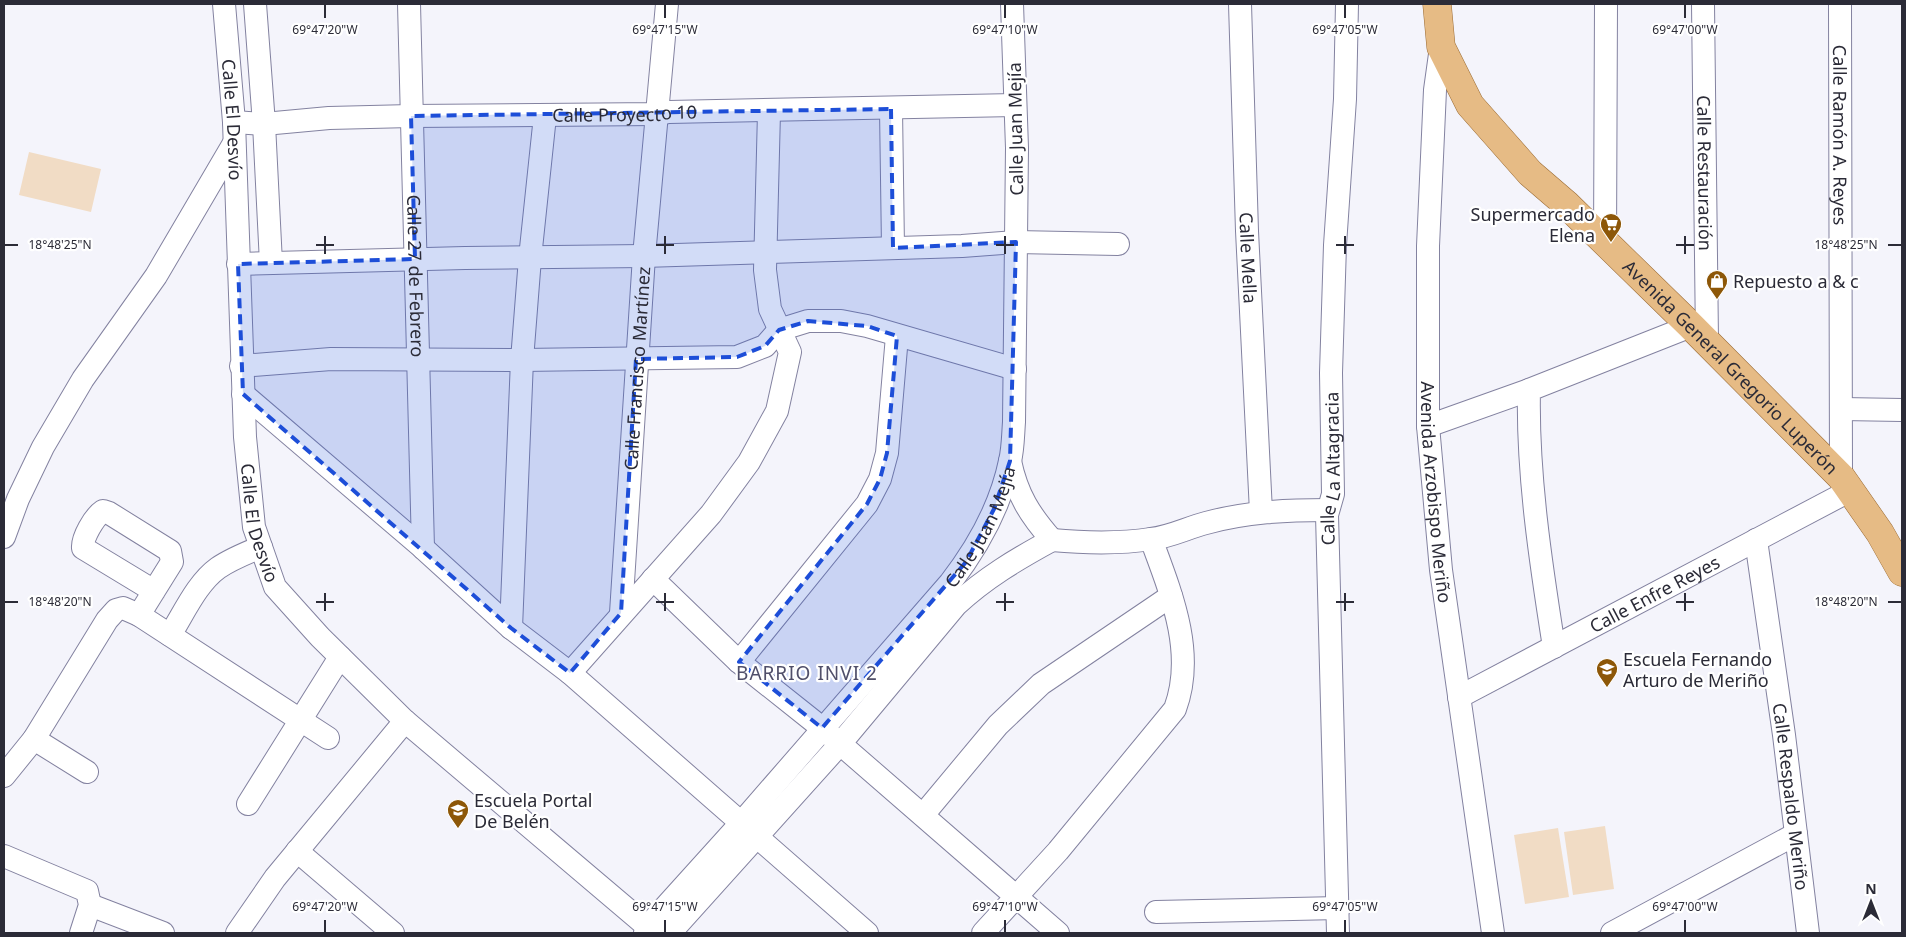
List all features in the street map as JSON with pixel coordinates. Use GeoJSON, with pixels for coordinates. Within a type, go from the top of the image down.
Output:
{"type":"FeatureCollection","features":[{"type":"Feature","properties":{"kind":"main road","name":"Avenida General Gregorio Luperón"},"geometry":{"type":"LineString","coordinates":[[1437,4],[1441,47],[1470,105],[1530,173],[1566,204],[1605,244],[1699,333],[1846,484],[1902,572]]}},
{"type":"Feature","properties":{"kind":"street","name":"Calle El Desvío"},"geometry":{"type":"LineString","coordinates":[[224,4],[234,133],[245,437],[254,527],[275,587],[340,657],[405,721],[649,931]]}},
{"type":"Feature","properties":{"kind":"street"},"geometry":{"type":"LineString","coordinates":[[254,4],[264,124],[271,263]]}},
{"type":"Feature","properties":{"kind":"street","name":"Calle 27 de Febrero"},"geometry":{"type":"LineString","coordinates":[[409,4],[423,548]]}},
{"type":"Feature","properties":{"kind":"street","name":"Calle Francisco Martínez"},"geometry":{"type":"LineString","coordinates":[[621,613],[636,359],[667,4]]}},
{"type":"Feature","properties":{"kind":"street","name":"Calle Juan Mejía"},"geometry":{"type":"LineString","coordinates":[[649,931],[966,562],[994,509],[1010,461],[1014,422],[1016,242],[1012,4]]}},
{"type":"Feature","properties":{"kind":"street","name":"Calle Mella"},"geometry":{"type":"LineString","coordinates":[[1240,4],[1247,231],[1261,512]]}},
{"type":"Feature","properties":{"kind":"street","name":"Calle La Altagracia"},"geometry":{"type":"LineString","coordinates":[[1338,933],[1339,908],[1327,510],[1333,494],[1331,373],[1334,245],[1345,99],[1347,4]]}},
{"type":"Feature","properties":{"kind":"street"},"geometry":{"type":"LineString","coordinates":[[1605,244],[1606,4]]}},
{"type":"Feature","properties":{"kind":"street","name":"Calle Restauración"},"geometry":{"type":"LineString","coordinates":[[1699,333],[1703,4]]}},
{"type":"Feature","properties":{"kind":"street","name":"Calle Ramón A. Reyes"},"geometry":{"type":"LineString","coordinates":[[1840,4],[1842,409],[1846,484]]}},
{"type":"Feature","properties":{"kind":"street","name":"Avenida Arzobispo Meriño"},"geometry":{"type":"LineString","coordinates":[[1441,47],[1435,90],[1428,246],[1428,426],[1441,570],[1493,933]]}},
{"type":"Feature","properties":{"kind":"street","name":"Calle Proyecto 10"},"geometry":{"type":"LineString","coordinates":[[234,133],[264,124],[329,118],[768,112],[1015,105]]}},
{"type":"Feature","properties":{"kind":"street"},"geometry":{"type":"LineString","coordinates":[[891,109],[893,248]]}},
{"type":"Feature","properties":{"kind":"street"},"geometry":{"type":"LineString","coordinates":[[570,673],[716,506],[749,462],[777,411],[790,352],[770,309],[764,252],[768,112]]}},
{"type":"Feature","properties":{"kind":"street"},"geometry":{"type":"LineString","coordinates":[[511,628],[522,360],[530,258],[545,116]]}},
{"type":"Feature","properties":{"kind":"street"},"geometry":{"type":"LineString","coordinates":[[4,538],[18,499],[43,447],[83,379],[156,276],[234,133]]}},
{"type":"Feature","properties":{"kind":"street"},"geometry":{"type":"LineString","coordinates":[[238,264],[415,259],[644,256],[1016,242],[1118,244]]}},
{"type":"Feature","properties":{"kind":"street"},"geometry":{"type":"LineString","coordinates":[[241,366],[331,359],[522,360],[738,357],[765,346],[779,330],[808,321],[841,321],[867,326],[1015,369]]}},
{"type":"Feature","properties":{"kind":"street"},"geometry":{"type":"LineString","coordinates":[[1428,426],[1699,333]]}},
{"type":"Feature","properties":{"kind":"street"},"geometry":{"type":"LineString","coordinates":[[739,662],[867,504],[880,479],[886,453],[897,336]]}},
{"type":"Feature","properties":{"kind":"street"},"geometry":{"type":"LineString","coordinates":[[1529,390],[1529,429],[1541,562],[1554,647]]}},
{"type":"Feature","properties":{"kind":"street"},"geometry":{"type":"LineString","coordinates":[[243,394],[423,548],[511,628],[570,673],[867,933]]}},
{"type":"Feature","properties":{"kind":"street"},"geometry":{"type":"LineString","coordinates":[[1842,409],[1902,410]]}},
{"type":"Feature","properties":{"kind":"street"},"geometry":{"type":"LineString","coordinates":[[1010,461],[1015,485],[1023,501],[1036,522],[1052,540],[1123,543],[1151,539],[1206,523],[1261,512],[1327,510]]}},
{"type":"Feature","properties":{"kind":"street","name":"Calle Enfre Reyes"},"geometry":{"type":"LineString","coordinates":[[1459,698],[1756,540],[1846,484]]}},
{"type":"Feature","properties":{"kind":"street"},"geometry":{"type":"LineString","coordinates":[[983,933],[1064,843],[1175,709],[1183,689],[1182,639],[1151,539]]}},
{"type":"Feature","properties":{"kind":"street","name":"Calle Juan Mejía"},"geometry":{"type":"LineString","coordinates":[[670,933],[758,838],[840,744],[956,605],[978,584],[1052,540]]}},
{"type":"Feature","properties":{"kind":"street","name":"Calle Respaldo Meriño"},"geometry":{"type":"LineString","coordinates":[[1756,540],[1808,933]]}},
{"type":"Feature","properties":{"kind":"street"},"geometry":{"type":"LineString","coordinates":[[170,635],[202,583],[216,569],[230,560],[261,547]]}},
{"type":"Feature","properties":{"kind":"street"},"geometry":{"type":"LineString","coordinates":[[653,579],[739,662],[822,728],[1058,933]]}},
{"type":"Feature","properties":{"kind":"street"},"geometry":{"type":"LineString","coordinates":[[139,615],[154,590]]}},
{"type":"Feature","properties":{"kind":"street"},"geometry":{"type":"LineString","coordinates":[[923,815],[998,725],[1040,684],[1170,596]]}},
{"type":"Feature","properties":{"kind":"street"},"geometry":{"type":"LineString","coordinates":[[4,776],[34,739],[107,620],[116,610],[123,608],[139,615],[328,738]]}},
{"type":"Feature","properties":{"kind":"street"},"geometry":{"type":"LineString","coordinates":[[248,804],[340,657]]}},
{"type":"Feature","properties":{"kind":"street"},"geometry":{"type":"LineString","coordinates":[[237,933],[275,878],[405,721]]}},
{"type":"Feature","properties":{"kind":"street"},"geometry":{"type":"LineString","coordinates":[[34,739],[87,772]]}},
{"type":"Feature","properties":{"kind":"street"},"geometry":{"type":"LineString","coordinates":[[1612,933],[1796,834]]}},
{"type":"Feature","properties":{"kind":"street"},"geometry":{"type":"LineString","coordinates":[[297,851],[393,933]]}},
{"type":"Feature","properties":{"kind":"street"},"geometry":{"type":"LineString","coordinates":[[4,856],[88,891],[90,906],[81,933]]}},
{"type":"Feature","properties":{"kind":"street"},"geometry":{"type":"LineString","coordinates":[[90,906],[163,933]]}},
{"type":"Feature","properties":{"kind":"street"},"geometry":{"type":"LineString","coordinates":[[1156,912],[1339,908]]}},
{"type":"Feature","properties":{"kind":"highlighted area"},"geometry":{"type":"Polygon","coordinates":[[[891,109],[893,248],[1016,242],[1010,461],[994,509],[966,562],[822,728],[739,662],[867,504],[880,479],[887,453],[897,336],[867,326],[808,321],[779,330],[765,346],[737,357],[636,359],[621,613],[570,673],[511,628],[243,394],[238,264],[415,259],[411,116],[891,109]]]}},
{"type":"Feature","properties":{"kind":"shaded area"},"geometry":{"type":"Polygon","coordinates":[[[29,152],[101,169],[91,212],[19,195],[29,152]]]}},
{"type":"Feature","properties":{"kind":"shaded area"},"geometry":{"type":"Polygon","coordinates":[[[1605,826],[1614,889],[1573,895],[1564,832],[1605,826]]]}},
{"type":"Feature","properties":{"kind":"shaded area"},"geometry":{"type":"Polygon","coordinates":[[[1558,828],[1569,897],[1525,904],[1514,835],[1558,828]]]}},
{"type":"Feature","properties":{"kind":"place","name":"Supermercado Elena"},"geometry":{"type":"Point","coordinates":[1611,243]}},
{"type":"Feature","properties":{"kind":"place","name":"Repuesto a & c"},"geometry":{"type":"Point","coordinates":[1717,300]}},
{"type":"Feature","properties":{"kind":"place","name":"Escuela Fernando Arturo de Meriño"},"geometry":{"type":"Point","coordinates":[1607,688]}},
{"type":"Feature","properties":{"kind":"place","name":"Escuela Portal De Belén"},"geometry":{"type":"Point","coordinates":[458,829]}},
{"type":"Feature","properties":{"kind":"district","name":"BARRIO INVI 2"},"geometry":{"type":"Point","coordinates":[807,673]}}]}
